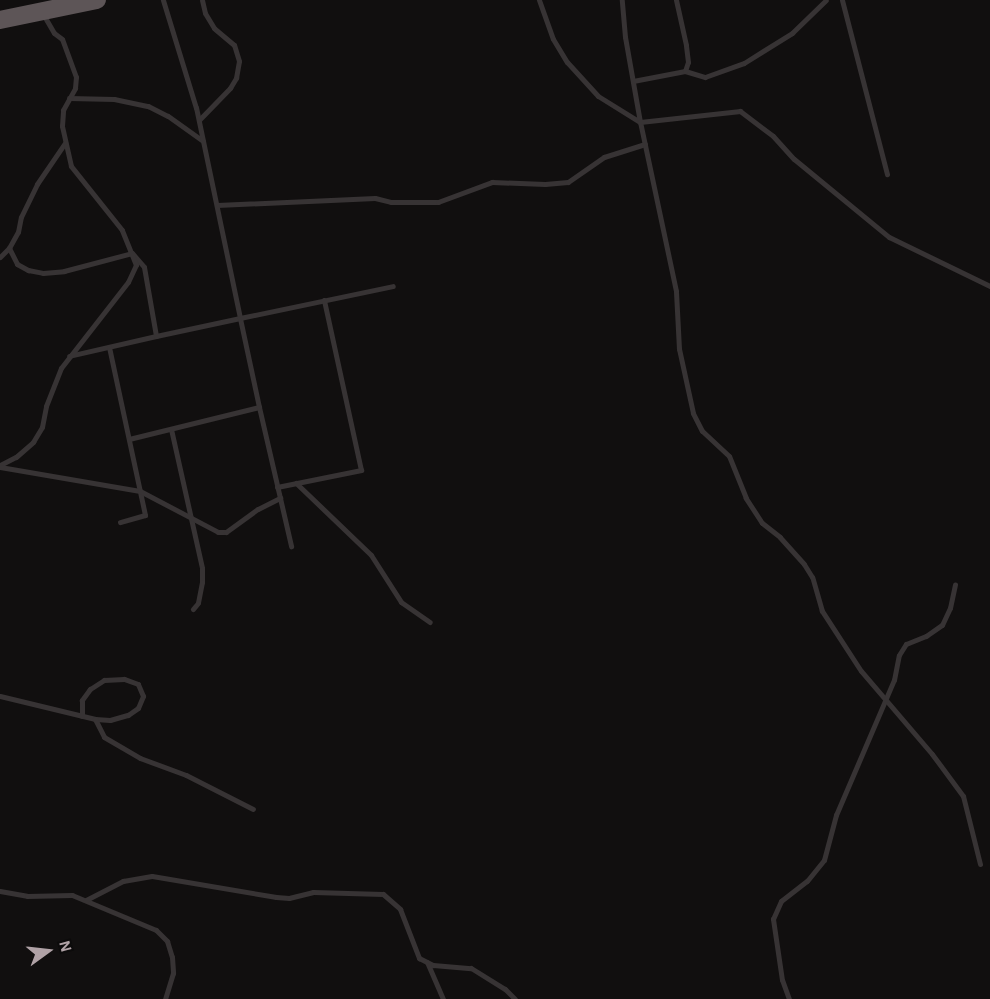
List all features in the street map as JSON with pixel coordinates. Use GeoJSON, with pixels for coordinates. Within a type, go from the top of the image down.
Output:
{"type":"FeatureCollection","features":[{"type":"Feature","properties":{"kind":"highway"},"geometry":{"type":"LineString","coordinates":[[0,20],[97,0]]}},
{"type":"Feature","properties":{"kind":"lane"},"geometry":{"type":"LineString","coordinates":[[163,0],[199,120],[259,407],[291,546]]}},
{"type":"Feature","properties":{"kind":"lane"},"geometry":{"type":"LineString","coordinates":[[199,120],[230,88],[236,78],[239,61],[234,45],[214,28],[205,13],[202,0]]}},
{"type":"Feature","properties":{"kind":"lane"},"geometry":{"type":"LineString","coordinates":[[539,0],[553,39],[567,62],[598,96],[640,122],[740,111],[773,136],[794,159],[889,237],[990,286]]}},
{"type":"Feature","properties":{"kind":"lane"},"geometry":{"type":"LineString","coordinates":[[622,0],[640,122],[676,291],[679,349],[693,413],[702,431],[729,456],[746,498],[762,523],[780,537],[804,564],[812,577],[822,611],[861,671],[932,754],[963,796],[980,864]]}},
{"type":"Feature","properties":{"kind":"lane"},"geometry":{"type":"LineString","coordinates":[[676,0],[687,54],[688,62],[685,70]]}},
{"type":"Feature","properties":{"kind":"lane"},"geometry":{"type":"LineString","coordinates":[[633,81],[685,70],[705,76],[744,63],[792,33],[826,0]]}},
{"type":"Feature","properties":{"kind":"lane"},"geometry":{"type":"LineString","coordinates":[[842,0],[887,174]]}},
{"type":"Feature","properties":{"kind":"lane"},"geometry":{"type":"LineString","coordinates":[[0,466],[16,457],[38,435],[42,428],[51,390],[68,356],[128,282],[136,265],[122,230],[71,166],[65,143],[63,110],[75,88],[76,76],[62,39],[54,33],[41,12]]}},
{"type":"Feature","properties":{"kind":"lane"},"geometry":{"type":"LineString","coordinates":[[69,98],[114,99],[147,106],[168,116],[203,141]]}},
{"type":"Feature","properties":{"kind":"lane"},"geometry":{"type":"LineString","coordinates":[[0,257],[9,248],[37,184],[65,143]]}},
{"type":"Feature","properties":{"kind":"lane"},"geometry":{"type":"LineString","coordinates":[[217,205],[375,198],[391,202],[438,202],[492,182],[545,184],[568,182],[604,157],[645,144]]}},
{"type":"Feature","properties":{"kind":"lane"},"geometry":{"type":"LineString","coordinates":[[9,248],[17,264],[28,270],[42,273],[64,272],[132,253]]}},
{"type":"Feature","properties":{"kind":"lane"},"geometry":{"type":"LineString","coordinates":[[132,253],[144,267],[156,336]]}},
{"type":"Feature","properties":{"kind":"lane"},"geometry":{"type":"LineString","coordinates":[[68,356],[393,286]]}},
{"type":"Feature","properties":{"kind":"lane"},"geometry":{"type":"LineString","coordinates":[[277,487],[361,470],[324,300]]}},
{"type":"Feature","properties":{"kind":"lane"},"geometry":{"type":"LineString","coordinates":[[109,347],[145,515],[120,522]]}},
{"type":"Feature","properties":{"kind":"lane"},"geometry":{"type":"LineString","coordinates":[[129,440],[259,407]]}},
{"type":"Feature","properties":{"kind":"lane"},"geometry":{"type":"LineString","coordinates":[[171,429],[202,582],[198,603],[193,609]]}},
{"type":"Feature","properties":{"kind":"lane"},"geometry":{"type":"LineString","coordinates":[[0,466],[140,491],[218,532],[226,532],[258,509],[280,498]]}},
{"type":"Feature","properties":{"kind":"lane"},"geometry":{"type":"LineString","coordinates":[[296,483],[371,555],[401,602],[430,622]]}},
{"type":"Feature","properties":{"kind":"lane"},"geometry":{"type":"LineString","coordinates":[[789,999],[782,980],[773,919],[781,901],[807,881],[824,860],[836,815],[894,680],[899,655],[906,644],[926,636],[942,625],[950,608],[955,585]]}},
{"type":"Feature","properties":{"kind":"lane"},"geometry":{"type":"LineString","coordinates":[[0,696],[94,719],[110,720],[128,715],[138,708],[143,696],[138,684],[124,679],[104,680],[90,689],[82,700],[82,716]]}},
{"type":"Feature","properties":{"kind":"lane"},"geometry":{"type":"LineString","coordinates":[[94,719],[104,737],[140,758],[186,775],[253,809]]}},
{"type":"Feature","properties":{"kind":"lane"},"geometry":{"type":"LineString","coordinates":[[86,900],[123,881],[152,876],[283,898],[319,892],[383,894],[400,909],[419,958],[427,962],[471,968],[505,989],[515,999]]}},
{"type":"Feature","properties":{"kind":"lane"},"geometry":{"type":"LineString","coordinates":[[0,891],[27,896],[72,895],[156,930],[167,941],[172,957],[173,974],[165,999]]}},
{"type":"Feature","properties":{"kind":"lane"},"geometry":{"type":"LineString","coordinates":[[427,962],[444,999]]}}]}
